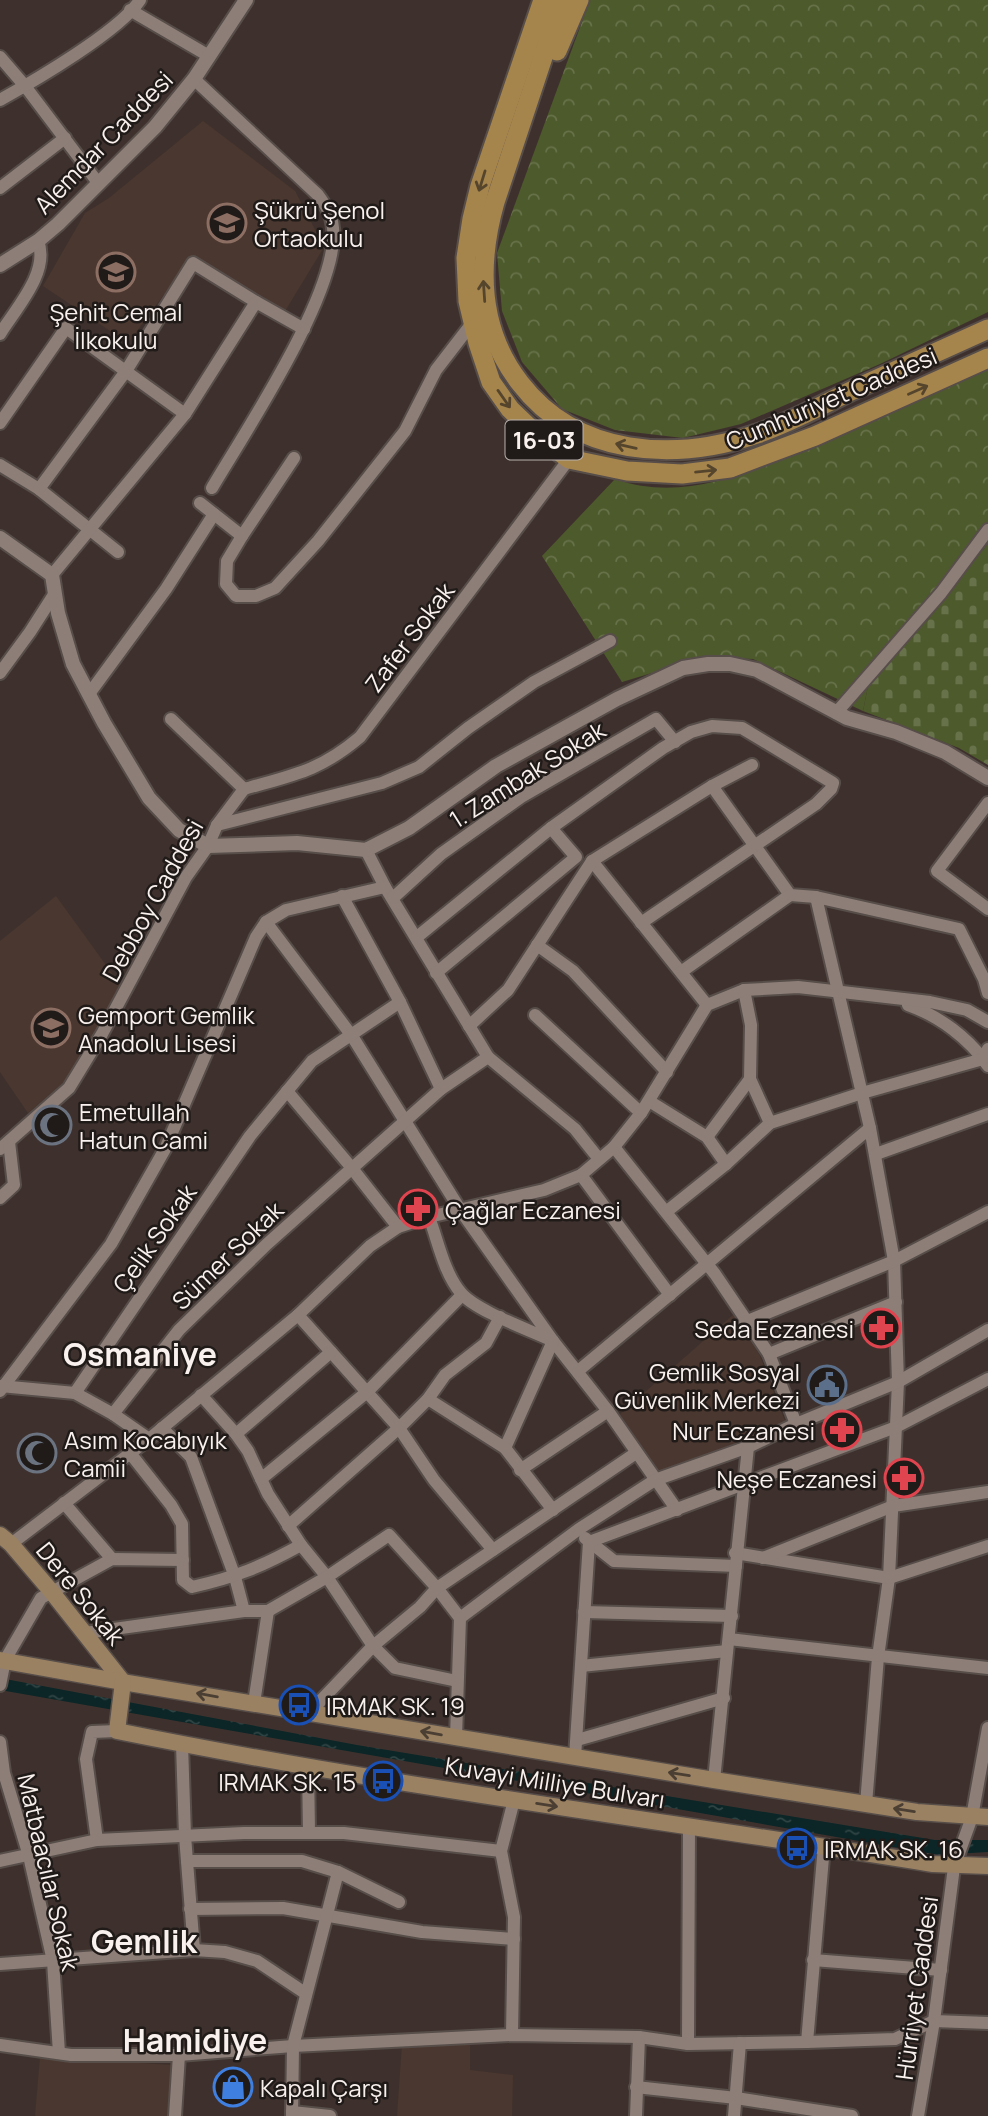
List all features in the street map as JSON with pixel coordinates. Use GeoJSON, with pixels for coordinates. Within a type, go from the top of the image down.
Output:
{"type":"FeatureCollection","features":[{"type":"Feature","properties":{"kind":"main road"},"geometry":{"type":"LineString","coordinates":[[504,145],[512,60],[529,0]]}},
{"type":"Feature","properties":{"kind":"main road","name":"Cumhuriyet Caddesi"},"geometry":{"type":"LineString","coordinates":[[543,0],[504,145],[486,234],[483,264],[485,301],[498,346],[510,370],[531,398],[555,420],[586,435],[631,448],[694,450],[757,434],[988,329]]}},
{"type":"Feature","properties":{"kind":"main road","name":"Cumhuriyet Caddesi"},"geometry":{"type":"LineString","coordinates":[[562,0],[472,219],[466,258],[468,301],[491,382],[510,409],[535,433],[569,458],[627,471],[682,474],[730,468],[815,436],[988,358]]}},
{"type":"Feature","properties":{"kind":"main road"},"geometry":{"type":"LineString","coordinates":[[504,145],[579,0]]}},
{"type":"Feature","properties":{"kind":"main road","name":"Dere Sokak"},"geometry":{"type":"LineString","coordinates":[[6,1539],[85,1633],[122,1690]]}},
{"type":"Feature","properties":{"kind":"main road","name":"Kuvayi Milliye Bulvarı"},"geometry":{"type":"LineString","coordinates":[[3,1663],[23,1664],[122,1690],[254,1703],[866,1804],[980,1817]]}},
{"type":"Feature","properties":{"kind":"main road"},"geometry":{"type":"LineString","coordinates":[[118,1725],[122,1690]]}},
{"type":"Feature","properties":{"kind":"main road","name":"Kuvayi Milliye Bulvarı"},"geometry":{"type":"LineString","coordinates":[[118,1725],[182,1745],[514,1800],[954,1867],[988,1866]]}},
{"type":"Feature","properties":{"kind":"street","name":"Alemdar Caddesi"},"geometry":{"type":"LineString","coordinates":[[0,265],[38,241],[155,127],[194,79],[246,0]]}},
{"type":"Feature","properties":{"kind":"street"},"geometry":{"type":"LineString","coordinates":[[0,100],[105,33],[135,5],[209,56]]}},
{"type":"Feature","properties":{"kind":"street"},"geometry":{"type":"LineString","coordinates":[[0,57],[99,184]]}},
{"type":"Feature","properties":{"kind":"street"},"geometry":{"type":"LineString","coordinates":[[194,79],[318,195],[329,210],[334,230],[321,287],[304,329],[212,488]]}},
{"type":"Feature","properties":{"kind":"street"},"geometry":{"type":"LineString","coordinates":[[0,188],[65,138]]}},
{"type":"Feature","properties":{"kind":"street"},"geometry":{"type":"LineString","coordinates":[[0,334],[39,272],[42,257],[38,241]]}},
{"type":"Feature","properties":{"kind":"street"},"geometry":{"type":"LineString","coordinates":[[39,489],[126,371],[193,263],[304,329]]}},
{"type":"Feature","properties":{"kind":"street"},"geometry":{"type":"LineString","coordinates":[[52,575],[186,414],[256,302]]}},
{"type":"Feature","properties":{"kind":"street"},"geometry":{"type":"LineString","coordinates":[[294,458],[227,561],[226,584],[236,596],[256,596],[275,588],[318,541],[405,431],[436,370],[473,322]]}},
{"type":"Feature","properties":{"kind":"street"},"geometry":{"type":"LineString","coordinates":[[0,423],[66,328],[186,414]]}},
{"type":"Feature","properties":{"kind":"street","name":"Zafer Sokak"},"geometry":{"type":"LineString","coordinates":[[244,789],[309,771],[341,753],[360,737],[569,458]]}},
{"type":"Feature","properties":{"kind":"street"},"geometry":{"type":"LineString","coordinates":[[0,465],[39,489],[118,552]]}},
{"type":"Feature","properties":{"kind":"street"},"geometry":{"type":"LineString","coordinates":[[200,503],[242,536]]}},
{"type":"Feature","properties":{"kind":"street"},"geometry":{"type":"LineString","coordinates":[[89,694],[166,589],[214,514]]}},
{"type":"Feature","properties":{"kind":"street"},"geometry":{"type":"LineString","coordinates":[[836,712],[941,593],[988,530]]}},
{"type":"Feature","properties":{"kind":"street"},"geometry":{"type":"LineString","coordinates":[[0,538],[52,575],[58,613],[73,664],[89,694],[149,798],[179,830],[208,846],[297,843],[366,850],[409,828],[496,766],[617,699],[683,668],[719,664],[757,670],[847,718],[896,732],[945,752],[988,778]]}},
{"type":"Feature","properties":{"kind":"street"},"geometry":{"type":"LineString","coordinates":[[0,673],[55,593]]}},
{"type":"Feature","properties":{"kind":"street"},"geometry":{"type":"LineString","coordinates":[[217,825],[382,783],[419,767],[468,728],[534,682],[610,641]]}},
{"type":"Feature","properties":{"kind":"street"},"geometry":{"type":"LineString","coordinates":[[170,719],[244,789]]}},
{"type":"Feature","properties":{"kind":"street","name":"1. Zambak Sokak"},"geometry":{"type":"LineString","coordinates":[[389,892],[521,797],[656,719],[675,742]]}},
{"type":"Feature","properties":{"kind":"street"},"geometry":{"type":"LineString","coordinates":[[417,937],[551,828],[691,733],[712,726],[742,728],[833,783],[831,789],[816,804],[641,923]]}},
{"type":"Feature","properties":{"kind":"street"},"geometry":{"type":"LineString","coordinates":[[469,1026],[508,990],[592,861],[712,786],[752,765]]}},
{"type":"Feature","properties":{"kind":"street"},"geometry":{"type":"LineString","coordinates":[[712,786],[790,895]]}},
{"type":"Feature","properties":{"kind":"street","name":"Debboy Caddesi"},"geometry":{"type":"LineString","coordinates":[[3,1142],[69,1088],[102,1034],[186,877],[208,846],[217,825],[244,789]]}},
{"type":"Feature","properties":{"kind":"street"},"geometry":{"type":"LineString","coordinates":[[988,803],[937,871],[988,909]]}},
{"type":"Feature","properties":{"kind":"street"},"geometry":{"type":"LineString","coordinates":[[436,973],[576,857],[551,828]]}},
{"type":"Feature","properties":{"kind":"street"},"geometry":{"type":"LineString","coordinates":[[366,850],[436,973],[488,1057],[575,1129],[599,1159]]}},
{"type":"Feature","properties":{"kind":"street"},"geometry":{"type":"LineString","coordinates":[[592,861],[707,1005]]}},
{"type":"Feature","properties":{"kind":"street"},"geometry":{"type":"LineString","coordinates":[[2,1388],[111,1244],[158,1161],[256,937],[266,922],[286,910],[342,896],[389,892]]}},
{"type":"Feature","properties":{"kind":"street"},"geometry":{"type":"LineString","coordinates":[[681,972],[790,895],[816,897],[959,929],[984,979],[988,993]]}},
{"type":"Feature","properties":{"kind":"street"},"geometry":{"type":"LineString","coordinates":[[342,896],[400,1002],[441,1089]]}},
{"type":"Feature","properties":{"kind":"street"},"geometry":{"type":"LineString","coordinates":[[816,897],[876,1154],[894,1261],[898,1382],[889,1578],[878,1657],[866,1804]]}},
{"type":"Feature","properties":{"kind":"street"},"geometry":{"type":"LineString","coordinates":[[266,922],[352,1036],[461,1211],[677,1510]]}},
{"type":"Feature","properties":{"kind":"street"},"geometry":{"type":"LineString","coordinates":[[537,945],[573,971],[667,1072]]}},
{"type":"Feature","properties":{"kind":"street"},"geometry":{"type":"LineString","coordinates":[[6,1539],[64,1503],[162,1429],[298,1315],[370,1246],[398,1227],[544,1190],[581,1175],[614,1147],[641,1113],[707,1005],[744,990],[798,987],[837,990],[967,1010],[988,1021]]}},
{"type":"Feature","properties":{"kind":"street"},"geometry":{"type":"LineString","coordinates":[[744,990],[751,1025],[750,1079],[770,1123]]}},
{"type":"Feature","properties":{"kind":"street"},"geometry":{"type":"LineString","coordinates":[[888,997],[930,1013],[986,1058]]}},
{"type":"Feature","properties":{"kind":"street","name":"Çelik Sokak"},"geometry":{"type":"LineString","coordinates":[[75,1393],[250,1136],[287,1091],[312,1061],[400,1002]]}},
{"type":"Feature","properties":{"kind":"street"},"geometry":{"type":"LineString","coordinates":[[535,1015],[641,1113]]}},
{"type":"Feature","properties":{"kind":"street","name":"Sümer Sokak"},"geometry":{"type":"LineString","coordinates":[[113,1414],[179,1330],[267,1244],[441,1089],[488,1057]]}},
{"type":"Feature","properties":{"kind":"street"},"geometry":{"type":"LineString","coordinates":[[666,1212],[726,1164],[770,1123],[862,1093],[986,1058]]}},
{"type":"Feature","properties":{"kind":"street"},"geometry":{"type":"LineString","coordinates":[[707,1138],[750,1079]]}},
{"type":"Feature","properties":{"kind":"street"},"geometry":{"type":"LineString","coordinates":[[287,1091],[398,1227]]}},
{"type":"Feature","properties":{"kind":"street"},"geometry":{"type":"LineString","coordinates":[[649,1101],[707,1138],[726,1164]]}},
{"type":"Feature","properties":{"kind":"street"},"geometry":{"type":"LineString","coordinates":[[876,1154],[988,1114]]}},
{"type":"Feature","properties":{"kind":"street"},"geometry":{"type":"LineString","coordinates":[[578,1371],[870,1128]]}},
{"type":"Feature","properties":{"kind":"street"},"geometry":{"type":"LineString","coordinates":[[0,1198],[14,1185],[3,1142]]}},
{"type":"Feature","properties":{"kind":"street"},"geometry":{"type":"LineString","coordinates":[[614,1147],[708,1264],[769,1354],[796,1424]]}},
{"type":"Feature","properties":{"kind":"street"},"geometry":{"type":"LineString","coordinates":[[581,1175],[670,1295]]}},
{"type":"Feature","properties":{"kind":"street"},"geometry":{"type":"LineString","coordinates":[[745,1322],[894,1261],[988,1212]]}},
{"type":"Feature","properties":{"kind":"street"},"geometry":{"type":"LineString","coordinates":[[429,1217],[453,1280],[462,1295],[500,1317],[553,1341]]}},
{"type":"Feature","properties":{"kind":"street"},"geometry":{"type":"LineString","coordinates":[[261,1479],[367,1392],[462,1295]]}},
{"type":"Feature","properties":{"kind":"street"},"geometry":{"type":"LineString","coordinates":[[769,1354],[896,1302]]}},
{"type":"Feature","properties":{"kind":"street"},"geometry":{"type":"LineString","coordinates":[[298,1315],[399,1428],[434,1480],[493,1550]]}},
{"type":"Feature","properties":{"kind":"street"},"geometry":{"type":"LineString","coordinates":[[289,1526],[399,1428],[428,1399],[445,1375],[486,1343],[500,1317]]}},
{"type":"Feature","properties":{"kind":"street"},"geometry":{"type":"LineString","coordinates":[[460,1618],[579,1529],[656,1480],[748,1447],[898,1382],[988,1331]]}},
{"type":"Feature","properties":{"kind":"street"},"geometry":{"type":"LineString","coordinates":[[505,1448],[553,1341]]}},
{"type":"Feature","properties":{"kind":"street"},"geometry":{"type":"LineString","coordinates":[[236,1434],[331,1352]]}},
{"type":"Feature","properties":{"kind":"street"},"geometry":{"type":"LineString","coordinates":[[589,1542],[896,1427],[988,1379]]}},
{"type":"Feature","properties":{"kind":"street"},"geometry":{"type":"LineString","coordinates":[[2,1388],[75,1393],[113,1414],[149,1439]]}},
{"type":"Feature","properties":{"kind":"street"},"geometry":{"type":"LineString","coordinates":[[201,1395],[248,1451],[268,1494],[373,1646],[395,1668],[457,1681]]}},
{"type":"Feature","properties":{"kind":"street"},"geometry":{"type":"LineString","coordinates":[[428,1399],[505,1448],[553,1510]]}},
{"type":"Feature","properties":{"kind":"street"},"geometry":{"type":"LineString","coordinates":[[520,1470],[608,1411]]}},
{"type":"Feature","properties":{"kind":"street"},"geometry":{"type":"LineString","coordinates":[[162,1429],[191,1457],[235,1577],[244,1611]]}},
{"type":"Feature","properties":{"kind":"street"},"geometry":{"type":"LineString","coordinates":[[715,1780],[748,1447]]}},
{"type":"Feature","properties":{"kind":"street"},"geometry":{"type":"LineString","coordinates":[[130,1454],[182,1524],[183,1580],[192,1587],[235,1577],[267,1564],[301,1545]]}},
{"type":"Feature","properties":{"kind":"street"},"geometry":{"type":"LineString","coordinates":[[309,1713],[373,1646],[420,1607],[437,1588],[636,1454]]}},
{"type":"Feature","properties":{"kind":"street"},"geometry":{"type":"LineString","coordinates":[[763,1558],[892,1506],[988,1492]]}},
{"type":"Feature","properties":{"kind":"street"},"geometry":{"type":"LineString","coordinates":[[64,1503],[111,1559]]}},
{"type":"Feature","properties":{"kind":"street"},"geometry":{"type":"LineString","coordinates":[[579,1529],[589,1542],[614,1561],[763,1558],[889,1578],[988,1546]]}},
{"type":"Feature","properties":{"kind":"street"},"geometry":{"type":"LineString","coordinates":[[85,1633],[244,1611],[268,1611],[327,1577],[389,1535],[460,1618],[456,1737]]}},
{"type":"Feature","properties":{"kind":"street"},"geometry":{"type":"LineString","coordinates":[[575,1757],[589,1542]]}},
{"type":"Feature","properties":{"kind":"street"},"geometry":{"type":"LineString","coordinates":[[3,1663],[41,1598],[51,1591],[111,1559],[183,1560]]}},
{"type":"Feature","properties":{"kind":"street"},"geometry":{"type":"LineString","coordinates":[[254,1703],[268,1611]]}},
{"type":"Feature","properties":{"kind":"street"},"geometry":{"type":"LineString","coordinates":[[584,1612],[732,1616]]}},
{"type":"Feature","properties":{"kind":"street"},"geometry":{"type":"LineString","coordinates":[[581,1665],[728,1645],[988,1668]]}},
{"type":"Feature","properties":{"kind":"street"},"geometry":{"type":"LineString","coordinates":[[577,1740],[724,1698]]}},
{"type":"Feature","properties":{"kind":"street"},"geometry":{"type":"LineString","coordinates":[[97,1840],[86,1759],[92,1732],[118,1725]]}},
{"type":"Feature","properties":{"kind":"street","name":"Hürriyet Caddesi"},"geometry":{"type":"LineString","coordinates":[[918,2116],[934,2021],[954,1867],[963,1843],[980,1817],[988,1728]]}},
{"type":"Feature","properties":{"kind":"street","name":"Matbaacılar Sokak"},"geometry":{"type":"LineString","coordinates":[[0,1742],[4,1773],[29,1856],[53,1961],[59,2053]]}},
{"type":"Feature","properties":{"kind":"street"},"geometry":{"type":"LineString","coordinates":[[182,1745],[185,1836],[194,1950]]}},
{"type":"Feature","properties":{"kind":"street"},"geometry":{"type":"LineString","coordinates":[[308,1766],[309,1833]]}},
{"type":"Feature","properties":{"kind":"street"},"geometry":{"type":"LineString","coordinates":[[512,2035],[514,1917],[502,1851],[514,1800]]}},
{"type":"Feature","properties":{"kind":"street"},"geometry":{"type":"LineString","coordinates":[[688,2044],[689,1826]]}},
{"type":"Feature","properties":{"kind":"street"},"geometry":{"type":"LineString","coordinates":[[0,1861],[97,1840],[244,1833],[344,1833],[502,1851]]}},
{"type":"Feature","properties":{"kind":"street"},"geometry":{"type":"LineString","coordinates":[[807,2042],[824,1846]]}},
{"type":"Feature","properties":{"kind":"street"},"geometry":{"type":"LineString","coordinates":[[187,1861],[302,1861],[338,1872],[399,1902]]}},
{"type":"Feature","properties":{"kind":"street"},"geometry":{"type":"LineString","coordinates":[[330,2116],[292,2114],[293,2046],[338,1872]]}},
{"type":"Feature","properties":{"kind":"street"},"geometry":{"type":"LineString","coordinates":[[190,1909],[283,1908],[422,1932],[513,1939]]}},
{"type":"Feature","properties":{"kind":"street"},"geometry":{"type":"LineString","coordinates":[[0,1964],[194,1950],[225,1952],[257,1961],[305,1993]]}},
{"type":"Feature","properties":{"kind":"street"},"geometry":{"type":"LineString","coordinates":[[813,1960],[941,1970]]}},
{"type":"Feature","properties":{"kind":"street"},"geometry":{"type":"LineString","coordinates":[[0,2045],[59,2053],[179,2055],[293,2046],[512,2035],[639,2037],[688,2044],[807,2042],[895,2039],[934,2021],[988,2023]]}},
{"type":"Feature","properties":{"kind":"street"},"geometry":{"type":"LineString","coordinates":[[636,2116],[639,2037]]}},
{"type":"Feature","properties":{"kind":"street"},"geometry":{"type":"LineString","coordinates":[[734,2116],[740,2043]]}},
{"type":"Feature","properties":{"kind":"street"},"geometry":{"type":"LineString","coordinates":[[175,2116],[179,2055]]}},
{"type":"Feature","properties":{"kind":"street"},"geometry":{"type":"LineString","coordinates":[[636,2087],[736,2098],[852,2116]]}},
{"type":"Feature","properties":{"kind":"shaded area","name":"Şükrü Şenol Ortaokulu"},"geometry":{"type":"Polygon","coordinates":[[[203,121],[295,191],[324,247],[282,316],[191,258],[128,343],[43,286],[85,213],[109,198],[203,121]]]}},
{"type":"Feature","properties":{"kind":"shaded area","name":"Gemport Gemlik Anadolu Lisesi"},"geometry":{"type":"Polygon","coordinates":[[[56,896],[124,990],[81,1067],[28,1113],[0,1072],[0,941],[56,896]]]}},
{"type":"Feature","properties":{"kind":"shaded area"},"geometry":{"type":"Polygon","coordinates":[[[734,1314],[760,1356],[785,1421],[745,1441],[657,1473],[620,1414],[734,1314]]]}},
{"type":"Feature","properties":{"kind":"shaded area"},"geometry":{"type":"Polygon","coordinates":[[[470,2041],[470,2070],[513,2075],[512,2116],[397,2116],[402,2044],[470,2041]]]}},
{"type":"Feature","properties":{"kind":"shaded area"},"geometry":{"type":"Polygon","coordinates":[[[40,2057],[173,2065],[171,2116],[35,2116],[40,2057]]]}},
{"type":"Feature","properties":{"kind":"green space"},"geometry":{"type":"Polygon","coordinates":[[[590,0],[988,0],[988,312],[880,364],[741,424],[683,438],[615,430],[562,409],[522,362],[502,311],[497,253],[590,0]]]}},
{"type":"Feature","properties":{"kind":"green space"},"geometry":{"type":"Polygon","coordinates":[[[988,369],[988,544],[868,686],[863,711],[753,659],[705,657],[622,682],[542,556],[615,479],[645,486],[674,488],[733,477],[791,455],[988,369]]]}},
{"type":"Feature","properties":{"kind":"green space"},"geometry":{"type":"Polygon","coordinates":[[[988,544],[988,765],[959,748],[863,711],[868,686],[988,544]]]}},
{"type":"Feature","properties":{"kind":"water"},"geometry":{"type":"Polygon","coordinates":[[[0,1678],[357,1745],[935,1840],[988,1840],[988,1852],[939,1855],[0,1690],[0,1678]]]}},
{"type":"Feature","properties":{"kind":"place","name":"Şükrü Şenol Ortaokulu"},"geometry":{"type":"Point","coordinates":[227,223]}},
{"type":"Feature","properties":{"kind":"place","name":"Şehit Cemal İlkokulu"},"geometry":{"type":"Point","coordinates":[116,272]}},
{"type":"Feature","properties":{"kind":"place","name":"Gemport Gemlik Anadolu Lisesi"},"geometry":{"type":"Point","coordinates":[51,1028]}},
{"type":"Feature","properties":{"kind":"place","name":"Emetullah Hatun Cami"},"geometry":{"type":"Point","coordinates":[52,1125]}},
{"type":"Feature","properties":{"kind":"place","name":"Çağlar Eczanesi"},"geometry":{"type":"Point","coordinates":[418,1209]}},
{"type":"Feature","properties":{"kind":"place","name":"Seda Eczanesi"},"geometry":{"type":"Point","coordinates":[881,1328]}},
{"type":"Feature","properties":{"kind":"place","name":"Gemlik Sosyal Güvenlik Merkezi"},"geometry":{"type":"Point","coordinates":[827,1385]}},
{"type":"Feature","properties":{"kind":"place","name":"Nur Eczanesi"},"geometry":{"type":"Point","coordinates":[842,1430]}},
{"type":"Feature","properties":{"kind":"place","name":"Asım Kocabıyık Camii"},"geometry":{"type":"Point","coordinates":[37,1453]}},
{"type":"Feature","properties":{"kind":"place","name":"Neşe Eczanesi"},"geometry":{"type":"Point","coordinates":[904,1478]}},
{"type":"Feature","properties":{"kind":"place","name":"IRMAK SK. 19"},"geometry":{"type":"Point","coordinates":[299,1705]}},
{"type":"Feature","properties":{"kind":"place","name":"IRMAK SK. 15"},"geometry":{"type":"Point","coordinates":[383,1781]}},
{"type":"Feature","properties":{"kind":"place","name":"IRMAK SK. 16"},"geometry":{"type":"Point","coordinates":[797,1848]}},
{"type":"Feature","properties":{"kind":"place","name":"Kapalı Çarşı"},"geometry":{"type":"Point","coordinates":[233,2087]}},
{"type":"Feature","properties":{"kind":"district","name":"Osmaniye"},"geometry":{"type":"Point","coordinates":[140,1354]}},
{"type":"Feature","properties":{"kind":"district","name":"Gemlik"},"geometry":{"type":"Point","coordinates":[144,1941]}},
{"type":"Feature","properties":{"kind":"district","name":"Hamidiye"},"geometry":{"type":"Point","coordinates":[195,2040]}}]}
